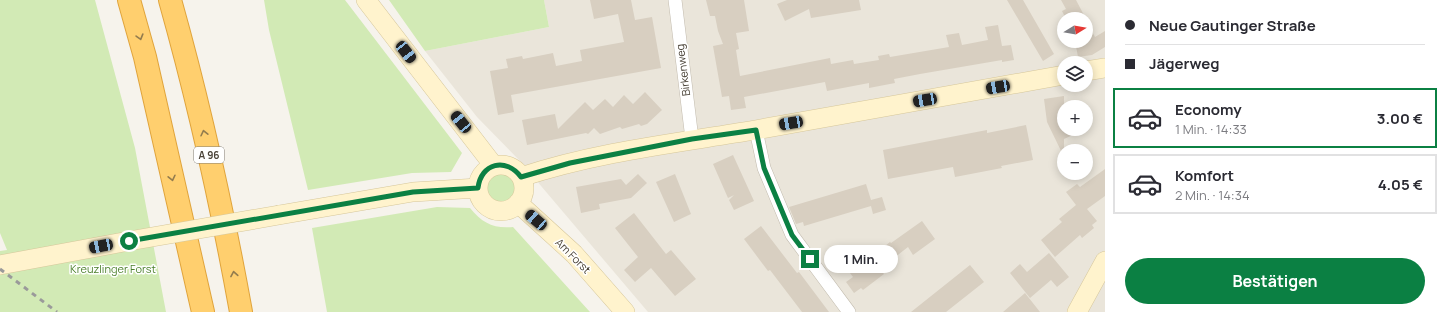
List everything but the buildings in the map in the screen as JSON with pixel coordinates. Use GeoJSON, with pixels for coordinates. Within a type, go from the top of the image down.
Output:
{"type":"FeatureCollection","features":[{"type":"Feature","properties":{"kind":"highway"},"geometry":{"type":"LineString","coordinates":[[129,0],[145,57],[203,312]]}},
{"type":"Feature","properties":{"kind":"highway","name":"A 96"},"geometry":{"type":"LineString","coordinates":[[170,0],[185,53],[222,210],[241,312]]}},
{"type":"Feature","properties":{"kind":"street"},"geometry":{"type":"LineString","coordinates":[[366,0],[494,166]]}},
{"type":"Feature","properties":{"kind":"street","name":"Birkenweg"},"geometry":{"type":"LineString","coordinates":[[675,0],[692,139]]}},
{"type":"Feature","properties":{"kind":"street"},"geometry":{"type":"LineString","coordinates":[[1093,70],[1105,68]]}},
{"type":"Feature","properties":{"kind":"street"},"geometry":{"type":"LineString","coordinates":[[521,177],[570,163],[692,139],[756,130],[1057,76]]}},
{"type":"Feature","properties":{"kind":"street"},"geometry":{"type":"LineString","coordinates":[[756,130],[764,168],[792,235],[849,312]]}},
{"type":"Feature","properties":{"kind":"street"},"geometry":{"type":"LineString","coordinates":[[494,166],[509,166],[516,170],[521,177],[523,190],[518,203],[512,208],[496,210],[483,202],[479,196],[478,188],[482,174],[494,166]]}},
{"type":"Feature","properties":{"kind":"street"},"geometry":{"type":"LineString","coordinates":[[0,265],[413,192],[478,188]]}},
{"type":"Feature","properties":{"kind":"street","name":"Am Forst"},"geometry":{"type":"LineString","coordinates":[[518,203],[574,254],[625,312]]}},
{"type":"Feature","properties":{"kind":"street"},"geometry":{"type":"LineString","coordinates":[[1078,312],[1105,261]]}},
{"type":"Feature","properties":{"kind":"shaded area"},"geometry":{"type":"Polygon","coordinates":[[[544,0],[1105,0],[1105,312],[648,312],[519,160],[477,117],[425,51],[549,27],[544,0]]]}},
{"type":"Feature","properties":{"kind":"green space","name":"Kreuzlinger Forst"},"geometry":{"type":"Polygon","coordinates":[[[0,0],[95,0],[135,148],[166,312],[0,312],[0,251],[7,250],[0,233],[0,0]]]}},
{"type":"Feature","properties":{"kind":"green space"},"geometry":{"type":"Polygon","coordinates":[[[264,0],[345,0],[462,153],[451,172],[412,173],[308,190],[269,30],[264,0]]]}},
{"type":"Feature","properties":{"kind":"green space"},"geometry":{"type":"Polygon","coordinates":[[[389,0],[544,0],[549,27],[425,51],[389,0]]]}},
{"type":"Feature","properties":{"kind":"green space"},"geometry":{"type":"Polygon","coordinates":[[[501,173],[507,174],[515,182],[515,194],[507,202],[501,203],[495,202],[487,194],[486,188],[487,182],[495,174],[501,173]]]}},
{"type":"Feature","properties":{"kind":"green space"},"geometry":{"type":"Polygon","coordinates":[[[437,207],[470,208],[479,218],[489,224],[500,227],[513,227],[590,312],[327,312],[312,228],[437,207]]]}},
{"type":"Feature","properties":{"kind":"railway"},"geometry":{"type":"LineString","coordinates":[[0,269],[57,312]]}},
{"type":"Feature","properties":{"kind":"route"},"geometry":{"type":"LineString","coordinates":[[129,241],[413,192],[478,188],[482,174],[487,169],[494,166],[509,166],[516,170],[521,177],[570,163],[692,139],[756,130],[764,168],[792,235],[810,259]]}}]}
